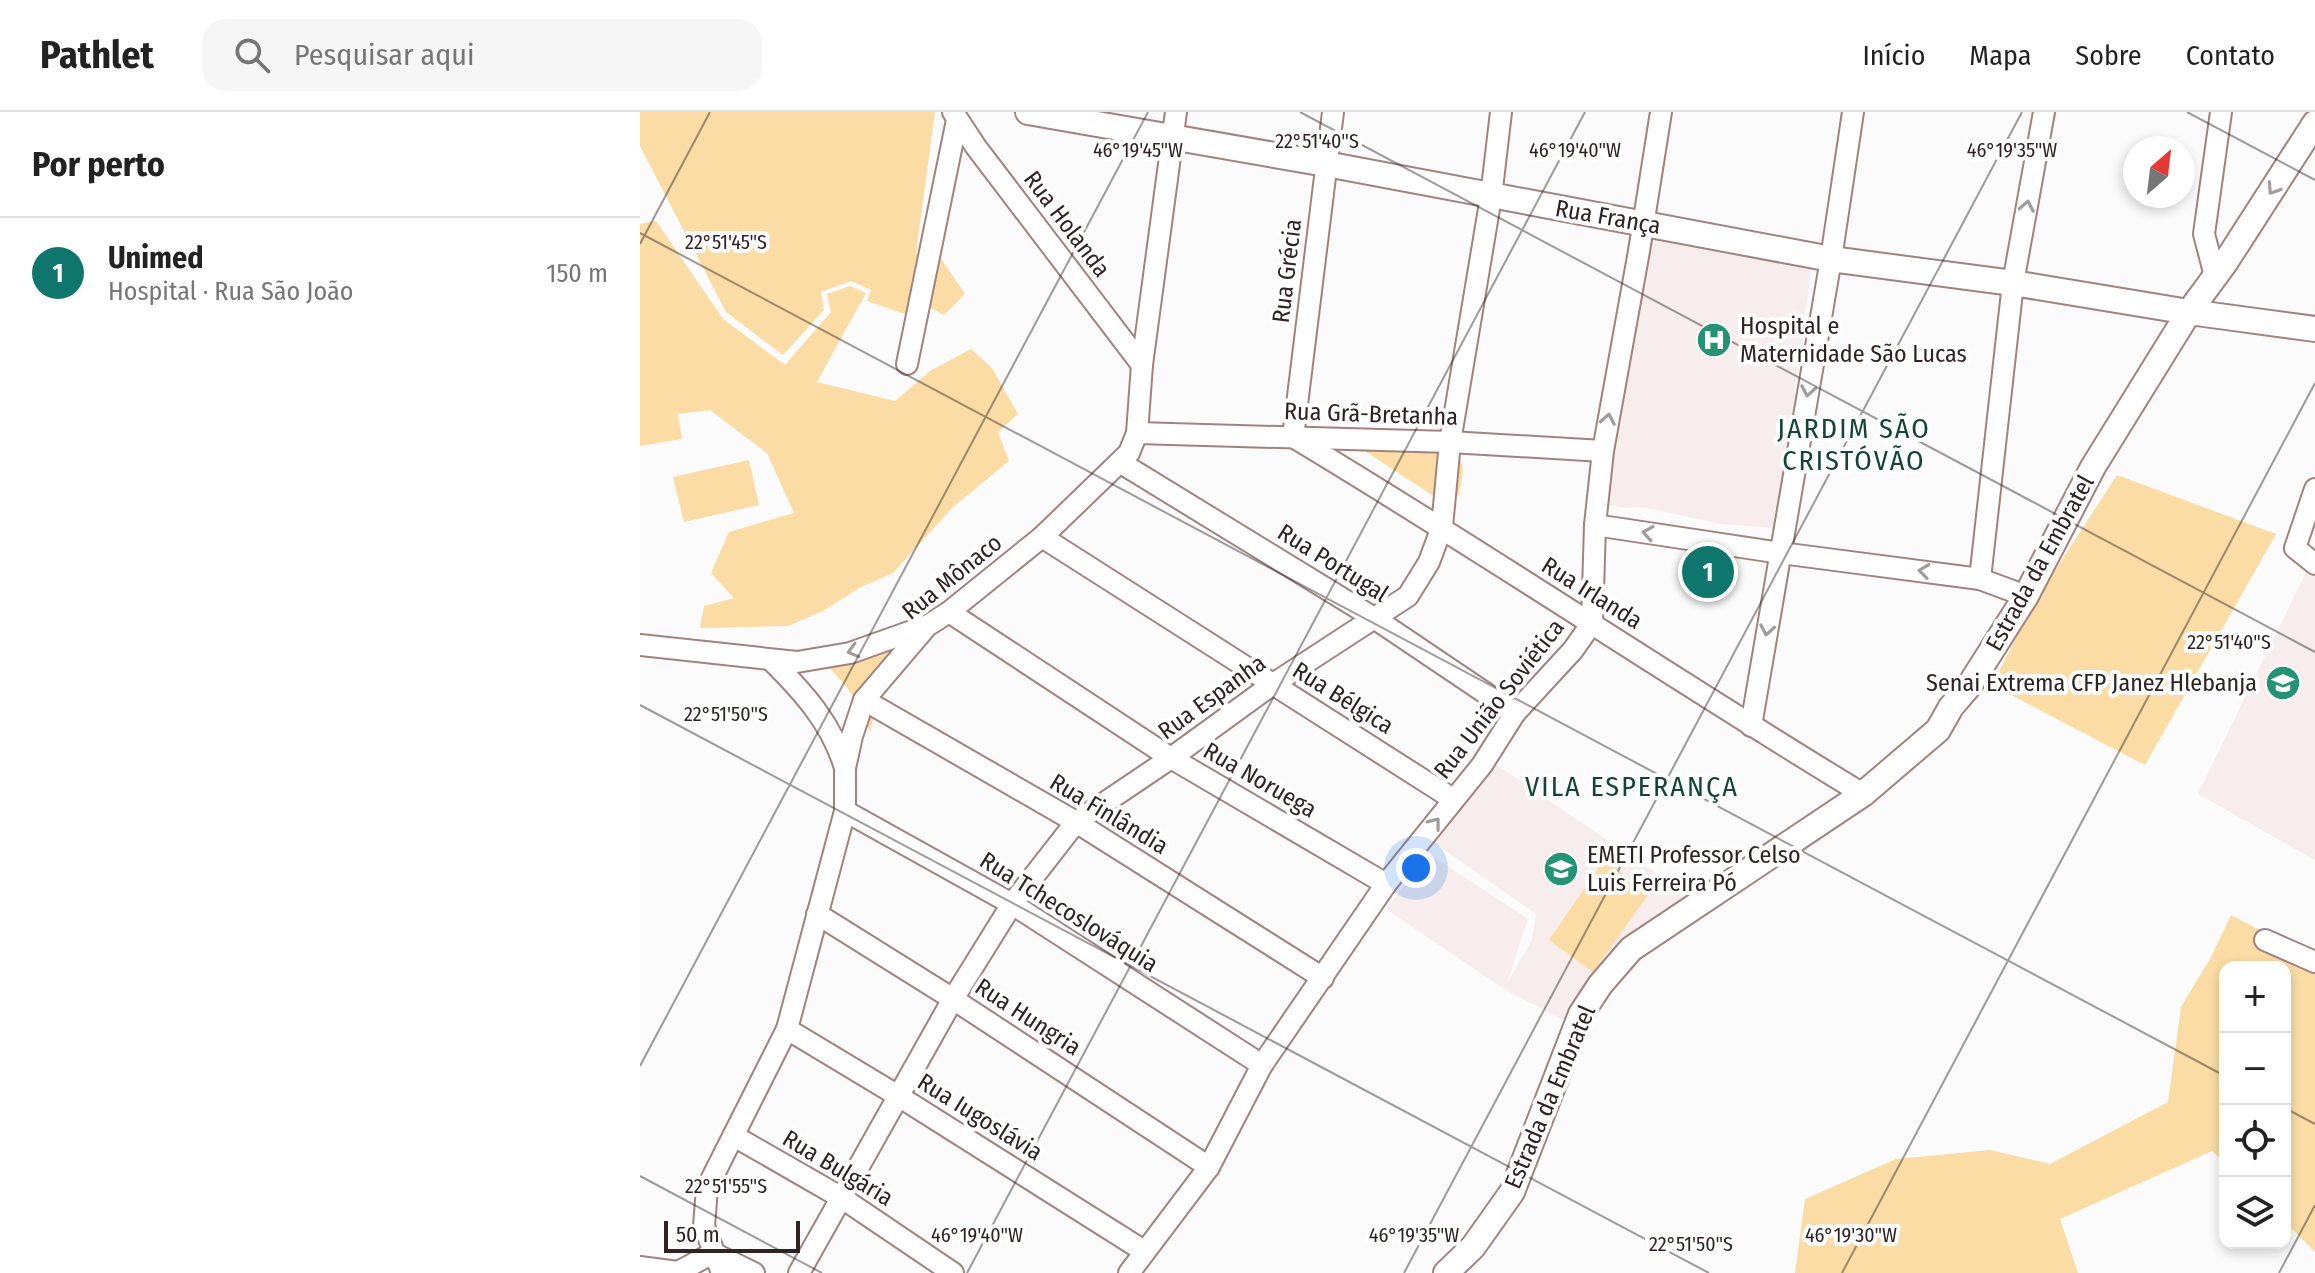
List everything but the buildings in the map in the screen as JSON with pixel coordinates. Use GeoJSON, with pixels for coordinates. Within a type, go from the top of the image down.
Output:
{"type":"FeatureCollection","features":[{"type":"Feature","properties":{"kind":"street","name":"Rua França"},"geometry":{"type":"LineString","coordinates":[[1028,112],[1326,164],[1831,259],[2315,329]]}},
{"type":"Feature","properties":{"kind":"street","name":"Rua Mônaco"},"geometry":{"type":"LineString","coordinates":[[722,1273],[704,1226],[707,1188],[787,1029],[845,811],[845,768],[864,700],[927,626],[1042,537],[1121,463],[1137,433],[1142,365],[1176,112]]}},
{"type":"Feature","properties":{"kind":"street","name":"Rua Grécia"},"geometry":{"type":"LineString","coordinates":[[1293,437],[1333,112]]}},
{"type":"Feature","properties":{"kind":"street","name":"Rua Espanha"},"geometry":{"type":"LineString","coordinates":[[799,1273],[953,999],[1012,904],[1076,822],[1273,684],[1408,596],[1429,562],[1442,527],[1450,442],[1491,197],[1501,112]]}},
{"type":"Feature","properties":{"kind":"street","name":"Rua União Soviética"},"geometry":{"type":"LineString","coordinates":[[1129,1273],[1209,1167],[1262,1065],[1386,884],[1482,765],[1515,713],[1573,650],[1592,623],[1595,525],[1603,451],[1661,112]]}},
{"type":"Feature","properties":{"kind":"street"},"geometry":{"type":"LineString","coordinates":[[1751,726],[1853,112]]}},
{"type":"Feature","properties":{"kind":"street"},"geometry":{"type":"LineString","coordinates":[[1980,579],[2013,283],[2044,112]]}},
{"type":"Feature","properties":{"kind":"street"},"geometry":{"type":"LineString","coordinates":[[2215,276],[2204,234],[2221,112]]}},
{"type":"Feature","properties":{"kind":"street"},"geometry":{"type":"LineString","coordinates":[[907,364],[955,116]]}},
{"type":"Feature","properties":{"kind":"street","name":"Rua Holanda"},"geometry":{"type":"LineString","coordinates":[[955,116],[1142,365]]}},
{"type":"Feature","properties":{"kind":"street","name":"Estrada da Embratel"},"geometry":{"type":"LineString","coordinates":[[1446,1273],[1473,1247],[1512,1192],[1581,1014],[1600,985],[1631,949],[1863,794],[1938,730],[2026,596],[2093,467],[2189,312],[2315,123]]}},
{"type":"Feature","properties":{"kind":"street","name":"Rua Grã-Bretanha"},"geometry":{"type":"LineString","coordinates":[[1137,433],[1450,442],[1603,451]]}},
{"type":"Feature","properties":{"kind":"street","name":"Rua Irlanda"},"geometry":{"type":"LineString","coordinates":[[1293,437],[1442,527],[1751,726],[1863,794]]}},
{"type":"Feature","properties":{"kind":"street","name":"Rua Portugal"},"geometry":{"type":"LineString","coordinates":[[1121,463],[1374,618],[1515,713]]}},
{"type":"Feature","properties":{"kind":"street"},"geometry":{"type":"LineString","coordinates":[[2315,489],[2295,548],[2315,564]]}},
{"type":"Feature","properties":{"kind":"street"},"geometry":{"type":"LineString","coordinates":[[1595,525],[1980,579],[2026,596]]}},
{"type":"Feature","properties":{"kind":"street","name":"Rua Bélgica"},"geometry":{"type":"LineString","coordinates":[[1042,537],[1453,799]]}},
{"type":"Feature","properties":{"kind":"street","name":"Rua Noruega"},"geometry":{"type":"LineString","coordinates":[[949,612],[1171,758],[1386,884]]}},
{"type":"Feature","properties":{"kind":"street"},"geometry":{"type":"LineString","coordinates":[[640,645],[797,662],[850,653],[927,626]]}},
{"type":"Feature","properties":{"kind":"street"},"geometry":{"type":"LineString","coordinates":[[772,661],[826,723],[845,768]]}},
{"type":"Feature","properties":{"kind":"street","name":"Rua Finlândia"},"geometry":{"type":"LineString","coordinates":[[864,700],[1076,822],[1323,978]]}},
{"type":"Feature","properties":{"kind":"street","name":"Rua Tchecoslováquia"},"geometry":{"type":"LineString","coordinates":[[845,811],[1012,904],[1262,1065]]}},
{"type":"Feature","properties":{"kind":"street","name":"Rua Hungria"},"geometry":{"type":"LineString","coordinates":[[817,914],[1209,1167]]}},
{"type":"Feature","properties":{"kind":"street"},"geometry":{"type":"LineString","coordinates":[[2265,940],[2315,962]]}},
{"type":"Feature","properties":{"kind":"street","name":"Rua Iugoslávia"},"geometry":{"type":"LineString","coordinates":[[787,1029],[1144,1251]]}},
{"type":"Feature","properties":{"kind":"street","name":"Rua Bulgária"},"geometry":{"type":"LineString","coordinates":[[734,1136],[842,1198],[953,1273]]}},
{"type":"Feature","properties":{"kind":"street"},"geometry":{"type":"LineString","coordinates":[[640,1267],[678,1272],[713,1253],[754,1273]]}},
{"type":"Feature","properties":{"kind":"shaded area"},"geometry":{"type":"Polygon","coordinates":[[[640,112],[935,112],[916,253],[927,260],[935,250],[965,294],[944,315],[923,304],[911,316],[867,301],[871,290],[851,281],[821,292],[824,310],[783,355],[726,312],[640,146],[640,112]]]}},
{"type":"Feature","properties":{"kind":"shaded area"},"geometry":{"type":"Polygon","coordinates":[[[656,221],[723,319],[785,365],[831,312],[827,294],[850,286],[866,293],[817,382],[895,401],[930,371],[971,349],[992,368],[1018,414],[998,432],[1009,461],[953,507],[893,573],[859,588],[823,611],[788,626],[700,628],[704,606],[734,598],[711,573],[729,532],[794,513],[767,453],[710,410],[678,414],[682,439],[640,446],[640,224],[656,221]]]}},
{"type":"Feature","properties":{"kind":"shaded area","name":"Hospital e Maternidade São Lucas"},"geometry":{"type":"Polygon","coordinates":[[[1645,231],[1813,255],[1777,528],[1721,524],[1642,507],[1624,508],[1605,504],[1645,231]]]}},
{"type":"Feature","properties":{"kind":"shaded area"},"geometry":{"type":"Polygon","coordinates":[[[1367,443],[1446,450],[1454,454],[1463,468],[1459,495],[1446,504],[1363,450],[1367,443]]]}},
{"type":"Feature","properties":{"kind":"shaded area"},"geometry":{"type":"Polygon","coordinates":[[[749,460],[759,505],[684,522],[673,477],[749,460]]]}},
{"type":"Feature","properties":{"kind":"shaded area"},"geometry":{"type":"Polygon","coordinates":[[[2117,475],[2276,534],[2145,765],[1992,685],[2034,603],[2117,475]]]}},
{"type":"Feature","properties":{"kind":"shaded area","name":"Senai Extrema CFP Janez Hlebanja"},"geometry":{"type":"Polygon","coordinates":[[[2306,572],[2315,573],[2315,860],[2198,794],[2306,572]]]}},
{"type":"Feature","properties":{"kind":"shaded area"},"geometry":{"type":"Polygon","coordinates":[[[896,649],[878,698],[870,732],[851,694],[823,662],[896,649]]]}},
{"type":"Feature","properties":{"kind":"shaded area","name":"EMETI Professor Celso Luis Ferreira Pó"},"geometry":{"type":"Polygon","coordinates":[[[1492,762],[1690,896],[1571,1024],[1504,989],[1386,909],[1429,854],[1528,919],[1507,983],[1532,940],[1536,914],[1433,842],[1492,762]]]}},
{"type":"Feature","properties":{"kind":"shaded area"},"geometry":{"type":"Polygon","coordinates":[[[1604,860],[1650,892],[1593,972],[1549,940],[1604,860]]]}},
{"type":"Feature","properties":{"kind":"shaded area"},"geometry":{"type":"Polygon","coordinates":[[[2231,915],[2315,959],[2315,1252],[2291,1228],[2291,961],[2219,961],[2219,1157],[2212,1151],[2060,1219],[2078,1273],[1795,1273],[1805,1199],[1896,1159],[1990,1150],[2050,1164],[2168,1102],[2181,1007],[2211,957],[2231,915]]]}},
{"type":"Feature","properties":{"kind":"place","name":"Hospital e Maternidade São Lucas"},"geometry":{"type":"Point","coordinates":[1714,340]}},
{"type":"Feature","properties":{"kind":"place","name":"Unimed"},"geometry":{"type":"Point","coordinates":[1708,572]}},
{"type":"Feature","properties":{"kind":"place","name":"Senai Extrema CFP Janez Hlebanja"},"geometry":{"type":"Point","coordinates":[2283,683]}},
{"type":"Feature","properties":{"kind":"place","name":"EMETI Professor Celso Luis Ferreira Pó"},"geometry":{"type":"Point","coordinates":[1561,869]}},
{"type":"Feature","properties":{"kind":"district","name":"JARDIM SÃO CRISTÓVÃO"},"geometry":{"type":"Point","coordinates":[1854,444]}},
{"type":"Feature","properties":{"kind":"district","name":"VILA ESPERANÇA"},"geometry":{"type":"Point","coordinates":[1632,786]}}]}
